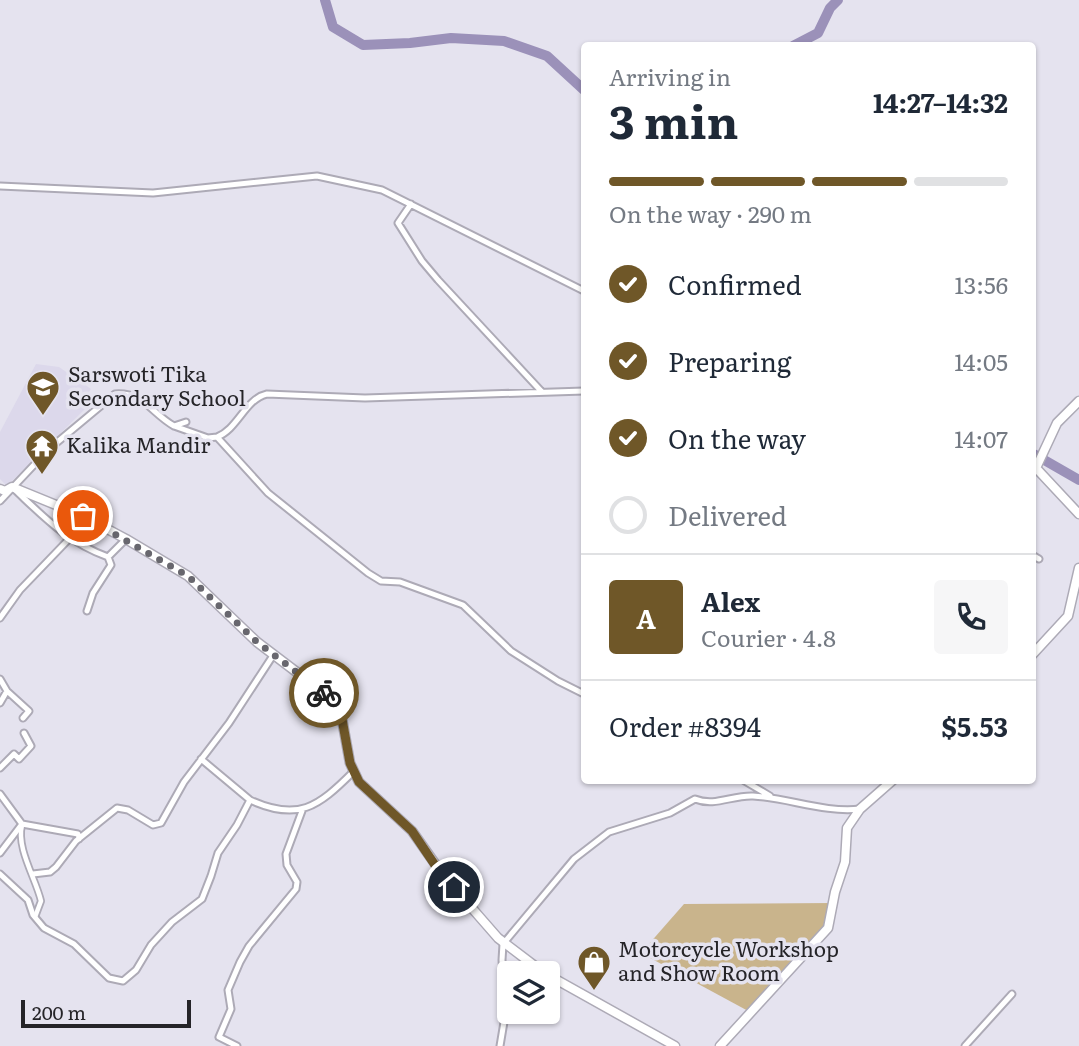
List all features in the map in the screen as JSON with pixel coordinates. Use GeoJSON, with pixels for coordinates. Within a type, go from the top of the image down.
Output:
{"type":"FeatureCollection","features":[{"type":"Feature","properties":{"kind":"main road"},"geometry":{"type":"LineString","coordinates":[[1036,463],[1057,423],[1079,401]]}},
{"type":"Feature","properties":{"kind":"main road"},"geometry":{"type":"LineString","coordinates":[[1036,469],[1079,514]]}},
{"type":"Feature","properties":{"kind":"main road"},"geometry":{"type":"LineString","coordinates":[[0,489],[5,491],[12,487],[83,516],[188,576],[230,618],[339,705],[353,772],[362,785],[412,831],[443,875],[503,944],[527,961]]}},
{"type":"Feature","properties":{"kind":"main road"},"geometry":{"type":"LineString","coordinates":[[1036,651],[1068,617],[1079,568]]}},
{"type":"Feature","properties":{"kind":"main road"},"geometry":{"type":"LineString","coordinates":[[720,1046],[828,928],[835,892],[845,862],[847,828],[860,809],[888,784]]}},
{"type":"Feature","properties":{"kind":"main road"},"geometry":{"type":"LineString","coordinates":[[560,982],[675,1046]]}},
{"type":"Feature","properties":{"kind":"street"},"geometry":{"type":"LineString","coordinates":[[0,186],[153,193],[317,176],[382,190],[581,289]]}},
{"type":"Feature","properties":{"kind":"street"},"geometry":{"type":"LineString","coordinates":[[411,204],[398,223],[422,261],[542,392]]}},
{"type":"Feature","properties":{"kind":"street"},"geometry":{"type":"LineString","coordinates":[[0,501],[49,449],[114,394],[128,393],[137,396],[174,426],[208,438],[217,437],[232,428],[254,400],[267,394],[365,398],[581,391]]}},
{"type":"Feature","properties":{"kind":"street"},"geometry":{"type":"LineString","coordinates":[[174,426],[186,422]]}},
{"type":"Feature","properties":{"kind":"street"},"geometry":{"type":"LineString","coordinates":[[217,437],[268,493],[368,573],[381,581],[400,582],[463,605],[511,650],[558,681],[581,692]]}},
{"type":"Feature","properties":{"kind":"street"},"geometry":{"type":"LineString","coordinates":[[12,487],[69,539],[108,556],[111,565],[93,593],[87,611]]}},
{"type":"Feature","properties":{"kind":"street"},"geometry":{"type":"LineString","coordinates":[[0,618],[20,590],[69,539],[83,516]]}},
{"type":"Feature","properties":{"kind":"street"},"geometry":{"type":"LineString","coordinates":[[108,556],[126,539]]}},
{"type":"Feature","properties":{"kind":"street"},"geometry":{"type":"LineString","coordinates":[[33,874],[50,872],[79,839],[117,808],[128,810],[153,825],[161,823],[184,782],[229,723],[274,654]]}},
{"type":"Feature","properties":{"kind":"street"},"geometry":{"type":"LineString","coordinates":[[0,679],[8,691],[29,711],[23,718]]}},
{"type":"Feature","properties":{"kind":"street"},"geometry":{"type":"LineString","coordinates":[[0,703],[8,691]]}},
{"type":"Feature","properties":{"kind":"street"},"geometry":{"type":"LineString","coordinates":[[0,768],[15,754],[19,759],[31,746],[24,733]]}},
{"type":"Feature","properties":{"kind":"street"},"geometry":{"type":"LineString","coordinates":[[201,759],[250,800],[281,810],[302,811]]}},
{"type":"Feature","properties":{"kind":"street"},"geometry":{"type":"LineString","coordinates":[[237,1046],[219,1037],[231,1009],[228,990],[249,946],[296,889],[298,882],[287,865],[286,854],[302,811],[329,793],[353,772]]}},
{"type":"Feature","properties":{"kind":"street"},"geometry":{"type":"LineString","coordinates":[[750,784],[773,798]]}},
{"type":"Feature","properties":{"kind":"street"},"geometry":{"type":"LineString","coordinates":[[0,794],[22,824],[78,834],[79,839]]}},
{"type":"Feature","properties":{"kind":"street"},"geometry":{"type":"LineString","coordinates":[[500,1046],[505,1016],[503,944],[574,859],[609,832],[670,813],[695,799],[707,803],[749,796],[841,811],[860,809]]}},
{"type":"Feature","properties":{"kind":"street"},"geometry":{"type":"LineString","coordinates":[[0,874],[28,900],[35,917],[44,928],[74,944],[109,978],[123,981],[136,970],[151,945],[172,922],[202,898],[218,853],[250,800]]}},
{"type":"Feature","properties":{"kind":"street"},"geometry":{"type":"LineString","coordinates":[[22,824],[20,834],[24,853],[41,901],[35,917]]}},
{"type":"Feature","properties":{"kind":"street"},"geometry":{"type":"LineString","coordinates":[[0,853],[22,824]]}},
{"type":"Feature","properties":{"kind":"street"},"geometry":{"type":"LineString","coordinates":[[965,1046],[1013,994]]}},
{"type":"Feature","properties":{"kind":"shaded area","name":"Sarswoti Tika Secondary School"},"geometry":{"type":"Polygon","coordinates":[[[36,364],[59,367],[91,389],[80,403],[86,408],[7,486],[0,479],[0,432],[36,364]]]}},
{"type":"Feature","properties":{"kind":"shaded area"},"geometry":{"type":"Polygon","coordinates":[[[833,903],[831,922],[750,1012],[641,953],[684,904],[833,903]]]}},
{"type":"Feature","properties":{"kind":"waterway"},"geometry":{"type":"LineString","coordinates":[[325,0],[333,27],[363,45],[451,38],[504,41],[547,56],[581,87]]}},
{"type":"Feature","properties":{"kind":"waterway"},"geometry":{"type":"LineString","coordinates":[[801,42],[818,33],[830,8],[838,0]]}},
{"type":"Feature","properties":{"kind":"waterway"},"geometry":{"type":"LineString","coordinates":[[1036,455],[1079,480]]}},
{"type":"Feature","properties":{"kind":"way so far"},"geometry":{"type":"LineString","coordinates":[[83,516],[188,576],[257,642],[324,693]]}},
{"type":"Feature","properties":{"kind":"place","name":"Sarswoti Tika Secondary School"},"geometry":{"type":"Point","coordinates":[43,417]}},
{"type":"Feature","properties":{"kind":"place","name":"Kalika Mandir"},"geometry":{"type":"Point","coordinates":[42,476]}},
{"type":"Feature","properties":{"kind":"place","name":"Motorcycle Workshop and Show Room"},"geometry":{"type":"Point","coordinates":[594,992]}},
{"type":"Feature","properties":{"kind":"route"},"geometry":{"type":"LineString","coordinates":[[324,693],[339,705],[350,763],[359,782],[412,831],[454,887]]}}]}
